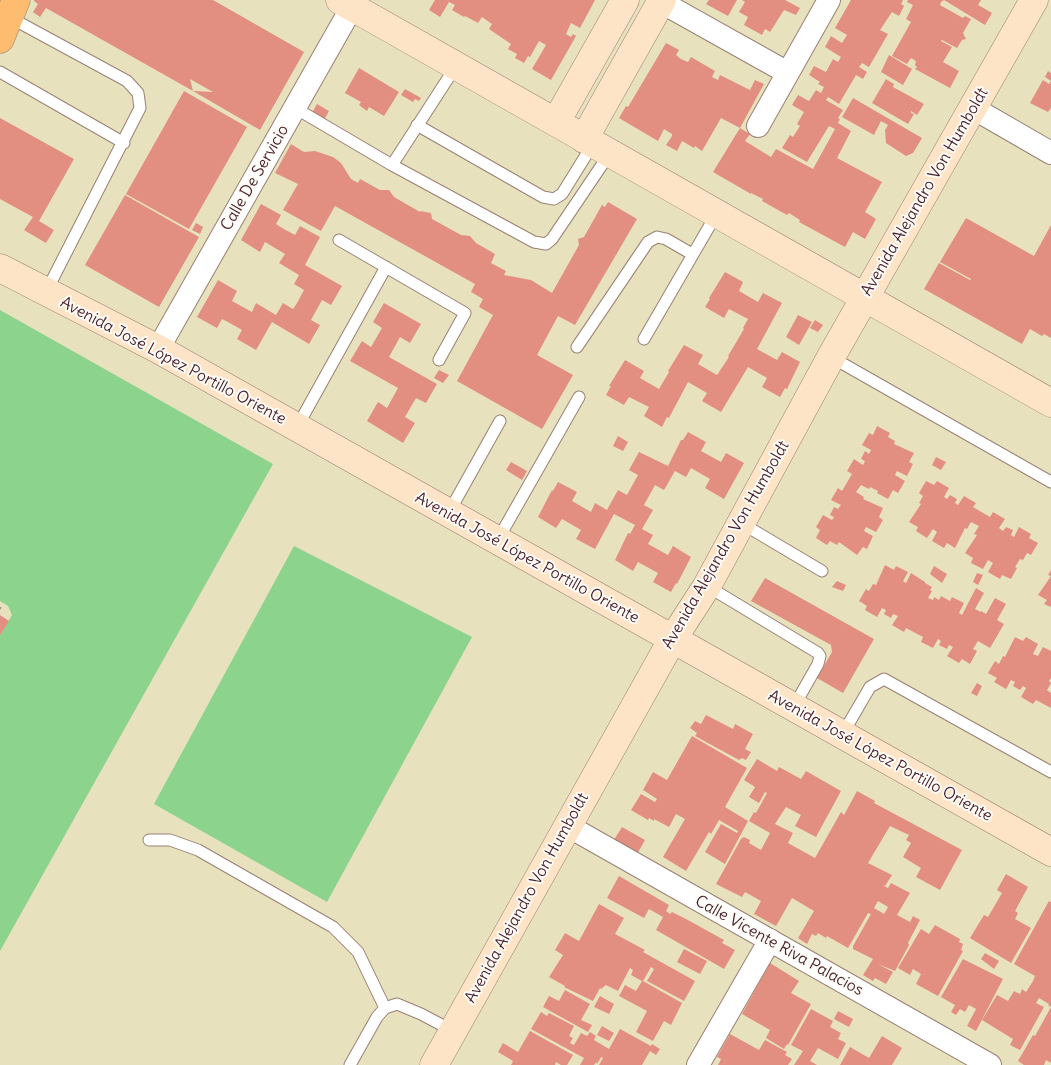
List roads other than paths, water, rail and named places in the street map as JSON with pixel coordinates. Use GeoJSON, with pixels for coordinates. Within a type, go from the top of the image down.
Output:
{"type":"FeatureCollection","features":[{"type":"Feature","properties":{"kind":"main road"},"geometry":{"type":"LineString","coordinates":[[556,122],[625,0]]}},
{"type":"Feature","properties":{"kind":"main road","name":"Avenida Alejandro Von Humboldt"},"geometry":{"type":"LineString","coordinates":[[434,1065],[672,640],[707,586],[832,357],[1034,0]]}},
{"type":"Feature","properties":{"kind":"main road"},"geometry":{"type":"LineString","coordinates":[[596,145],[660,1]]}},
{"type":"Feature","properties":{"kind":"main road"},"geometry":{"type":"LineString","coordinates":[[346,3],[1051,403]]}},
{"type":"Feature","properties":{"kind":"main road","name":"Avenida José López Portillo Oriente"},"geometry":{"type":"LineString","coordinates":[[0,268],[158,350],[1051,852]]}},
{"type":"Feature","properties":{"kind":"street"},"geometry":{"type":"LineString","coordinates":[[758,126],[829,0]]}},
{"type":"Feature","properties":{"kind":"street"},"geometry":{"type":"LineString","coordinates":[[660,1],[788,73]]}},
{"type":"Feature","properties":{"kind":"street","name":"Calle De Servicio"},"geometry":{"type":"LineString","coordinates":[[158,350],[295,108],[346,3]]}},
{"type":"Feature","properties":{"kind":"street"},"geometry":{"type":"LineString","coordinates":[[973,108],[1051,153]]}},
{"type":"Feature","properties":{"kind":"street","name":"Calle Vicente Riva Palacios"},"geometry":{"type":"LineString","coordinates":[[568,826],[990,1065]]}},
{"type":"Feature","properties":{"kind":"street"},"geometry":{"type":"LineString","coordinates":[[698,1065],[770,940]]}},
{"type":"Feature","properties":{"kind":"lane"},"geometry":{"type":"LineString","coordinates":[[8,19],[127,81],[138,93],[140,108],[124,143],[46,292]]}},
{"type":"Feature","properties":{"kind":"lane"},"geometry":{"type":"LineString","coordinates":[[392,165],[456,66]]}},
{"type":"Feature","properties":{"kind":"lane"},"geometry":{"type":"LineString","coordinates":[[0,72],[124,143]]}},
{"type":"Feature","properties":{"kind":"lane"},"geometry":{"type":"LineString","coordinates":[[295,108],[392,165],[534,242],[546,244],[552,239],[596,145]]}},
{"type":"Feature","properties":{"kind":"lane"},"geometry":{"type":"LineString","coordinates":[[417,125],[543,197],[554,199],[562,194],[596,145]]}},
{"type":"Feature","properties":{"kind":"lane"},"geometry":{"type":"LineString","coordinates":[[644,339],[717,212]]}},
{"type":"Feature","properties":{"kind":"lane"},"geometry":{"type":"LineString","coordinates":[[578,347],[648,242],[656,237],[666,239],[692,254]]}},
{"type":"Feature","properties":{"kind":"lane"},"geometry":{"type":"LineString","coordinates":[[339,240],[465,312],[439,360]]}},
{"type":"Feature","properties":{"kind":"lane"},"geometry":{"type":"LineString","coordinates":[[297,428],[386,267]]}},
{"type":"Feature","properties":{"kind":"lane"},"geometry":{"type":"LineString","coordinates":[[832,357],[1051,482]]}},
{"type":"Feature","properties":{"kind":"lane"},"geometry":{"type":"LineString","coordinates":[[497,541],[579,397]]}},
{"type":"Feature","properties":{"kind":"lane"},"geometry":{"type":"LineString","coordinates":[[448,514],[500,421]]}},
{"type":"Feature","properties":{"kind":"lane"},"geometry":{"type":"LineString","coordinates":[[740,523],[822,571]]}},
{"type":"Feature","properties":{"kind":"lane"},"geometry":{"type":"LineString","coordinates":[[707,586],[818,653],[820,656],[818,664],[793,708]]}},
{"type":"Feature","properties":{"kind":"lane"},"geometry":{"type":"LineString","coordinates":[[842,735],[870,687],[884,678],[1051,772]]}},
{"type":"Feature","properties":{"kind":"lane"},"geometry":{"type":"LineString","coordinates":[[149,840],[170,840],[198,850],[333,927],[358,952],[385,1008]]}},
{"type":"Feature","properties":{"kind":"lane"},"geometry":{"type":"LineString","coordinates":[[350,1065],[376,1017],[385,1008],[397,1004],[453,1031]]}}]}
